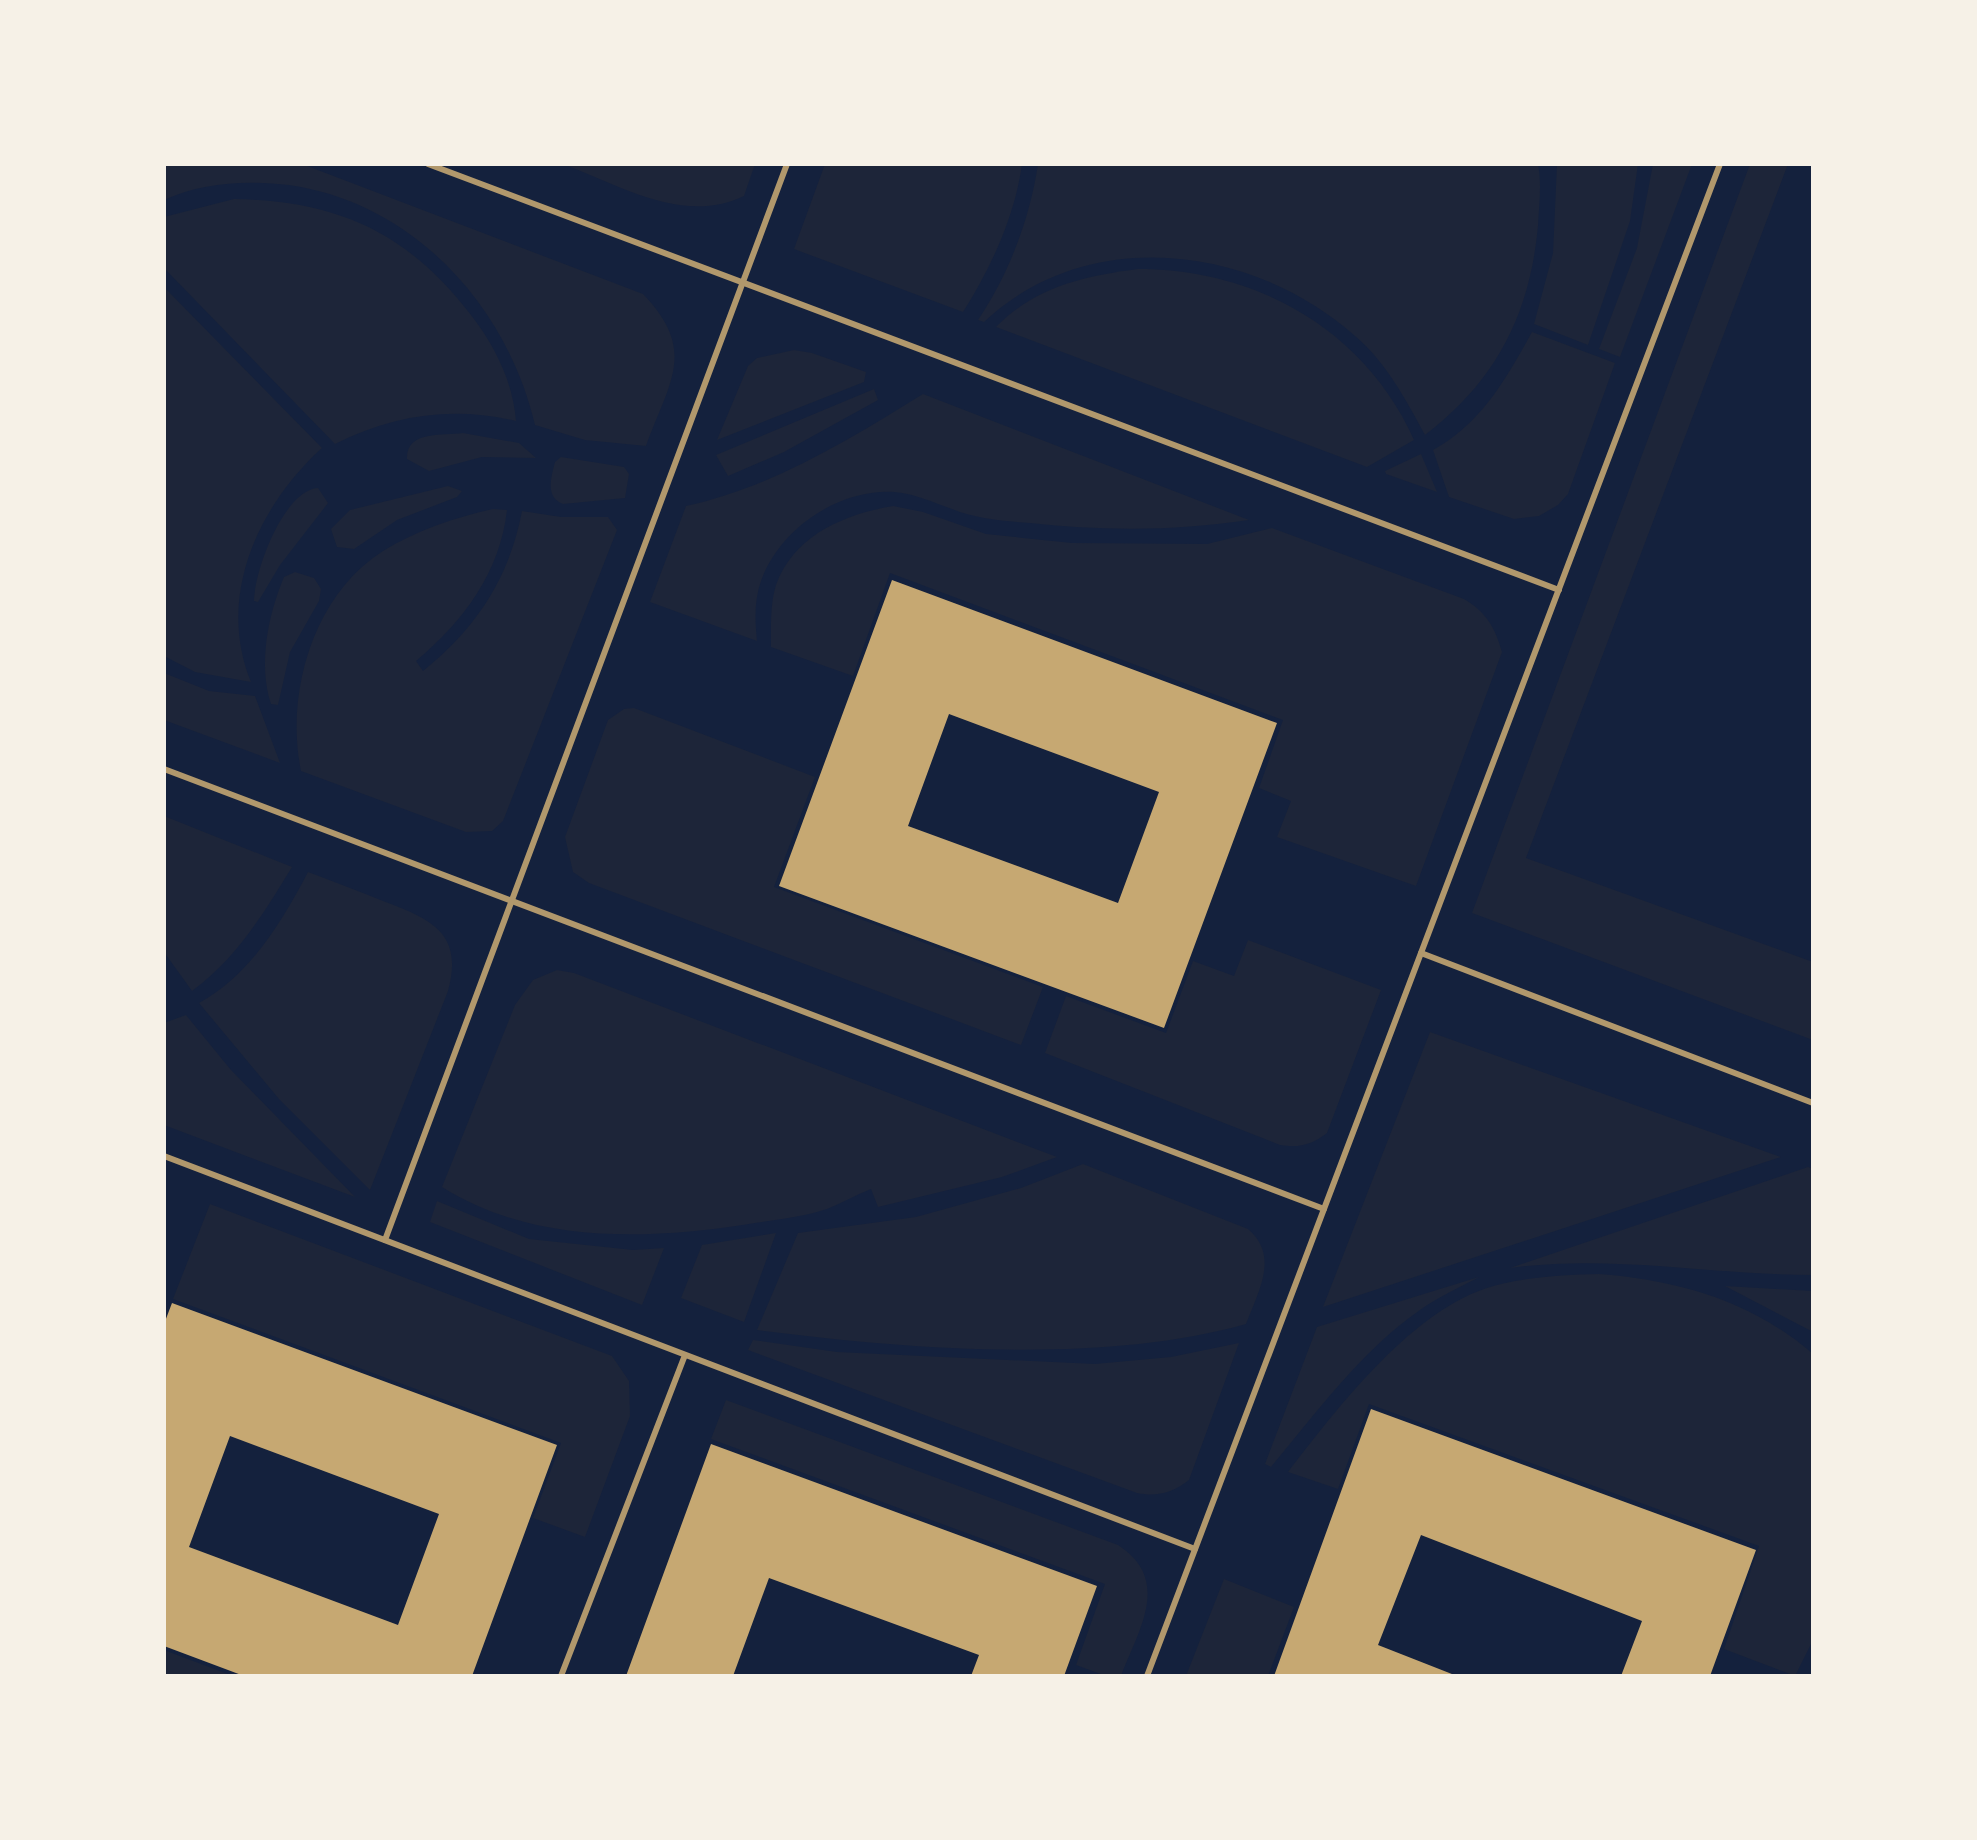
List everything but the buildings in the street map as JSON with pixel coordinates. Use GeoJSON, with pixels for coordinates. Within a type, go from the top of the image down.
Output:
{"type":"FeatureCollection","features":[{"type":"Feature","properties":{"kind":"lane"},"geometry":{"type":"LineString","coordinates":[[428,164],[1559,590]]}},
{"type":"Feature","properties":{"kind":"lane"},"geometry":{"type":"LineString","coordinates":[[385,1240],[787,164]]}},
{"type":"Feature","properties":{"kind":"lane"},"geometry":{"type":"LineString","coordinates":[[1147,1676],[1720,164]]}},
{"type":"Feature","properties":{"kind":"lane"},"geometry":{"type":"LineString","coordinates":[[164,769],[1324,1209]]}},
{"type":"Feature","properties":{"kind":"lane"},"geometry":{"type":"LineString","coordinates":[[1421,953],[1813,1103]]}},
{"type":"Feature","properties":{"kind":"lane"},"geometry":{"type":"LineString","coordinates":[[164,1156],[1195,1549]]}},
{"type":"Feature","properties":{"kind":"lane"},"geometry":{"type":"LineString","coordinates":[[561,1676],[685,1355]]}},
{"type":"Feature","properties":{"kind":"shaded area"},"geometry":{"type":"Polygon","coordinates":[[[164,164],[302,164],[643,294],[660,314],[670,333],[674,350],[670,385],[646,446],[585,440],[535,425],[522,381],[502,340],[478,302],[448,267],[414,237],[376,213],[334,196],[273,183],[210,186],[164,200],[164,164]]]}},
{"type":"Feature","properties":{"kind":"shaded area"},"geometry":{"type":"Polygon","coordinates":[[[563,164],[755,164],[744,196],[721,204],[699,206],[653,199],[563,164]]]}},
{"type":"Feature","properties":{"kind":"shaded area"},"geometry":{"type":"Polygon","coordinates":[[[825,164],[1022,164],[1014,203],[1000,241],[963,312],[794,249],[825,164]]]}},
{"type":"Feature","properties":{"kind":"shaded area"},"geometry":{"type":"Polygon","coordinates":[[[1038,164],[1538,164],[1540,195],[1534,258],[1517,317],[1490,368],[1450,414],[1425,435],[1386,370],[1355,336],[1314,305],[1269,282],[1220,266],[1170,258],[1120,259],[1072,270],[1026,291],[984,322],[978,320],[1017,245],[1030,205],[1038,164]]]}},
{"type":"Feature","properties":{"kind":"shaded area"},"geometry":{"type":"Polygon","coordinates":[[[1557,164],[1638,164],[1630,221],[1588,345],[1534,324],[1553,253],[1557,164]]]}},
{"type":"Feature","properties":{"kind":"shaded area"},"geometry":{"type":"Polygon","coordinates":[[[1653,164],[1692,164],[1620,357],[1599,349],[1637,248],[1653,164]]]}},
{"type":"Feature","properties":{"kind":"shaded area"},"geometry":{"type":"Polygon","coordinates":[[[1750,164],[1788,164],[1526,858],[1813,962],[1813,1040],[1472,913],[1750,164]]]}},
{"type":"Feature","properties":{"kind":"shaded area"},"geometry":{"type":"Polygon","coordinates":[[[234,199],[306,206],[338,215],[395,242],[422,262],[447,286],[488,339],[507,378],[516,421],[469,414],[423,416],[379,426],[335,444],[164,268],[164,217],[234,199]]]}},
{"type":"Feature","properties":{"kind":"shaded area"},"geometry":{"type":"Polygon","coordinates":[[[1138,269],[1182,272],[1224,280],[1265,294],[1302,313],[1337,338],[1367,367],[1393,401],[1414,440],[1367,467],[996,327],[1027,302],[1061,286],[1099,275],[1138,269]]]}},
{"type":"Feature","properties":{"kind":"shaded area"},"geometry":{"type":"Polygon","coordinates":[[[164,287],[322,448],[279,497],[249,555],[241,586],[238,618],[241,650],[251,682],[195,672],[164,656],[164,287]]]}},
{"type":"Feature","properties":{"kind":"shaded area"},"geometry":{"type":"Polygon","coordinates":[[[1532,332],[1615,363],[1568,494],[1558,505],[1539,516],[1514,519],[1449,497],[1433,450],[1479,414],[1502,383],[1532,332]]]}},
{"type":"Feature","properties":{"kind":"shaded area"},"geometry":{"type":"Polygon","coordinates":[[[794,350],[866,372],[864,382],[717,440],[748,366],[757,358],[794,350]]]}},
{"type":"Feature","properties":{"kind":"shaded area"},"geometry":{"type":"Polygon","coordinates":[[[874,389],[878,400],[784,452],[728,476],[716,455],[874,389]]]}},
{"type":"Feature","properties":{"kind":"shaded area"},"geometry":{"type":"Polygon","coordinates":[[[923,394],[1249,520],[1167,528],[1057,526],[980,517],[910,495],[873,493],[833,505],[797,529],[782,544],[759,588],[757,641],[650,602],[686,506],[718,498],[779,475],[923,394]]]}},
{"type":"Feature","properties":{"kind":"shaded area"},"geometry":{"type":"Polygon","coordinates":[[[463,433],[519,443],[536,458],[482,457],[429,471],[407,459],[408,450],[419,439],[463,433]]]}},
{"type":"Feature","properties":{"kind":"shaded area"},"geometry":{"type":"Polygon","coordinates":[[[1421,454],[1437,492],[1386,474],[1385,471],[1421,454]]]}},
{"type":"Feature","properties":{"kind":"shaded area"},"geometry":{"type":"Polygon","coordinates":[[[561,457],[624,467],[629,474],[625,498],[563,504],[557,501],[551,480],[555,462],[561,457]]]}},
{"type":"Feature","properties":{"kind":"shaded area"},"geometry":{"type":"Polygon","coordinates":[[[448,486],[462,491],[457,497],[397,520],[354,549],[337,547],[331,529],[350,510],[448,486]]]}},
{"type":"Feature","properties":{"kind":"shaded area"},"geometry":{"type":"Polygon","coordinates":[[[318,488],[328,503],[280,565],[258,602],[254,601],[259,571],[273,534],[294,502],[305,492],[318,488]]]}},
{"type":"Feature","properties":{"kind":"shaded area"},"geometry":{"type":"Polygon","coordinates":[[[893,506],[923,512],[986,534],[1072,543],[1207,544],[1272,528],[1472,604],[1489,621],[1502,652],[1416,886],[1277,837],[1291,801],[1259,788],[1283,720],[890,573],[853,676],[771,647],[774,592],[784,568],[795,553],[808,540],[840,521],[893,506]]]}},
{"type":"Feature","properties":{"kind":"shaded area"},"geometry":{"type":"Polygon","coordinates":[[[493,509],[507,510],[497,554],[464,612],[416,661],[423,671],[459,637],[488,600],[508,559],[522,511],[561,517],[608,517],[617,530],[503,821],[492,831],[466,832],[301,771],[297,710],[301,679],[322,620],[338,593],[359,570],[395,544],[436,526],[493,509]]]}},
{"type":"Feature","properties":{"kind":"shaded area"},"geometry":{"type":"Polygon","coordinates":[[[295,572],[314,578],[321,589],[319,601],[290,652],[278,705],[271,704],[265,673],[269,623],[284,577],[295,572]]]}},
{"type":"Feature","properties":{"kind":"shaded area"},"geometry":{"type":"Polygon","coordinates":[[[164,673],[209,691],[255,696],[280,763],[164,720],[164,673]]]}},
{"type":"Feature","properties":{"kind":"shaded area"},"geometry":{"type":"Polygon","coordinates":[[[634,708],[815,777],[774,887],[1043,987],[1021,1045],[589,883],[573,872],[565,837],[608,720],[624,709],[634,708]]]}},
{"type":"Feature","properties":{"kind":"shaded area"},"geometry":{"type":"Polygon","coordinates":[[[164,816],[292,867],[236,950],[192,991],[164,952],[164,816]]]}},
{"type":"Feature","properties":{"kind":"shaded area"},"geometry":{"type":"Polygon","coordinates":[[[308,872],[416,914],[440,931],[451,955],[448,991],[370,1190],[279,1099],[199,1003],[217,992],[249,963],[287,910],[308,872]]]}},
{"type":"Feature","properties":{"kind":"shaded area"},"geometry":{"type":"Polygon","coordinates":[[[1248,940],[1381,990],[1327,1133],[1316,1140],[1299,1146],[1280,1145],[1045,1053],[1066,996],[1166,1033],[1193,961],[1234,976],[1248,940]]]}},
{"type":"Feature","properties":{"kind":"shaded area"},"geometry":{"type":"Polygon","coordinates":[[[557,970],[574,973],[1057,1157],[1002,1177],[878,1207],[871,1189],[808,1214],[670,1233],[591,1233],[552,1228],[477,1206],[442,1187],[515,1005],[533,980],[557,970]]]}},
{"type":"Feature","properties":{"kind":"shaded area"},"geometry":{"type":"Polygon","coordinates":[[[186,1015],[231,1070],[355,1197],[164,1125],[164,1023],[186,1015]]]}},
{"type":"Feature","properties":{"kind":"shaded area"},"geometry":{"type":"Polygon","coordinates":[[[1430,1032],[1781,1157],[1323,1307],[1430,1032]]]}},
{"type":"Feature","properties":{"kind":"shaded area"},"geometry":{"type":"Polygon","coordinates":[[[1083,1164],[1248,1229],[1258,1240],[1265,1262],[1264,1275],[1246,1324],[1189,1337],[1129,1345],[1003,1350],[876,1343],[757,1330],[798,1233],[916,1217],[1021,1188],[1083,1164]]]}},
{"type":"Feature","properties":{"kind":"shaded area"},"geometry":{"type":"Polygon","coordinates":[[[1808,1167],[1813,1169],[1813,1275],[1586,1263],[1510,1268],[1808,1167]]]}},
{"type":"Feature","properties":{"kind":"shaded area"},"geometry":{"type":"Polygon","coordinates":[[[437,1201],[529,1239],[633,1250],[664,1248],[642,1305],[430,1222],[437,1201]]]}},
{"type":"Feature","properties":{"kind":"shaded area"},"geometry":{"type":"Polygon","coordinates":[[[210,1204],[612,1356],[629,1381],[630,1416],[585,1537],[533,1518],[561,1443],[173,1299],[210,1204]]]}},
{"type":"Feature","properties":{"kind":"shaded area"},"geometry":{"type":"Polygon","coordinates":[[[776,1233],[744,1322],[681,1298],[702,1245],[776,1233]]]}},
{"type":"Feature","properties":{"kind":"shaded area"},"geometry":{"type":"Polygon","coordinates":[[[1599,1274],[1657,1282],[1713,1296],[1765,1320],[1813,1354],[1813,1640],[1795,1676],[1724,1649],[1759,1546],[1369,1404],[1338,1489],[1288,1472],[1375,1367],[1428,1320],[1455,1302],[1484,1289],[1526,1279],[1599,1274]]]}},
{"type":"Feature","properties":{"kind":"shaded area"},"geometry":{"type":"Polygon","coordinates":[[[1479,1277],[1420,1310],[1378,1344],[1340,1384],[1271,1467],[1265,1464],[1317,1327],[1479,1277]]]}},
{"type":"Feature","properties":{"kind":"shaded area"},"geometry":{"type":"Polygon","coordinates":[[[1725,1286],[1813,1291],[1813,1332],[1725,1286]]]}},
{"type":"Feature","properties":{"kind":"shaded area"},"geometry":{"type":"Polygon","coordinates":[[[753,1340],[837,1352],[1095,1364],[1171,1357],[1239,1343],[1189,1480],[1170,1491],[1151,1494],[1137,1493],[748,1350],[753,1340]]]}},
{"type":"Feature","properties":{"kind":"shaded area"},"geometry":{"type":"Polygon","coordinates":[[[726,1400],[1118,1545],[1134,1559],[1144,1574],[1147,1589],[1142,1623],[1121,1676],[1106,1676],[1076,1665],[1105,1584],[711,1439],[726,1400]]]}},
{"type":"Feature","properties":{"kind":"shaded area"},"geometry":{"type":"Polygon","coordinates":[[[1224,1579],[1294,1607],[1268,1676],[1186,1676],[1224,1579]]]}},
{"type":"Feature","properties":{"kind":"shaded area"},"geometry":{"type":"Polygon","coordinates":[[[164,1650],[233,1676],[164,1676],[164,1650]]]}}]}
